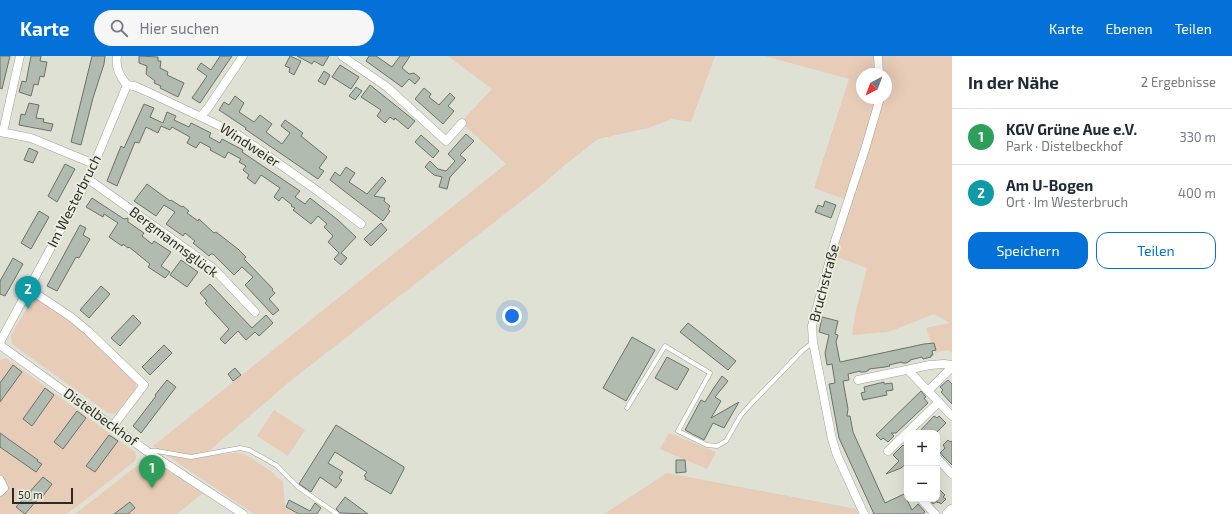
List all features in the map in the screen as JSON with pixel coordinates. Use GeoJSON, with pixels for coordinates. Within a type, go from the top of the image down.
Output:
{"type":"FeatureCollection","features":[{"type":"Feature","properties":{"kind":"street"},"geometry":{"type":"LineString","coordinates":[[20,56],[1,132],[31,138],[94,164]]}},
{"type":"Feature","properties":{"kind":"street"},"geometry":{"type":"LineString","coordinates":[[117,56],[116,63],[120,75],[127,85]]}},
{"type":"Feature","properties":{"kind":"street"},"geometry":{"type":"LineString","coordinates":[[201,116],[243,56]]}},
{"type":"Feature","properties":{"kind":"street"},"geometry":{"type":"LineString","coordinates":[[342,56],[387,87],[446,140],[462,123]]}},
{"type":"Feature","properties":{"kind":"street"},"geometry":{"type":"LineString","coordinates":[[878,56],[879,68]]}},
{"type":"Feature","properties":{"kind":"street","name":"Windweier"},"geometry":{"type":"LineString","coordinates":[[127,85],[134,86],[237,134],[319,192],[361,224]]}},
{"type":"Feature","properties":{"kind":"street","name":"Im Westerbruch"},"geometry":{"type":"LineString","coordinates":[[0,342],[88,179],[127,85]]}},
{"type":"Feature","properties":{"kind":"street","name":"Bruchstraße"},"geometry":{"type":"LineString","coordinates":[[864,514],[837,455],[832,439],[813,342],[812,326],[835,241],[878,104]]}},
{"type":"Feature","properties":{"kind":"street","name":"Bergmannsglück"},"geometry":{"type":"LineString","coordinates":[[88,179],[213,268],[255,312]]}},
{"type":"Feature","properties":{"kind":"street"},"geometry":{"type":"LineString","coordinates":[[29,289],[56,306],[77,322],[144,384],[113,426]]}},
{"type":"Feature","properties":{"kind":"street","name":"Distelbeckhof"},"geometry":{"type":"LineString","coordinates":[[0,345],[148,452],[243,514]]}},
{"type":"Feature","properties":{"kind":"street"},"geometry":{"type":"LineString","coordinates":[[858,380],[944,364],[952,366],[928,391]]}},
{"type":"Feature","properties":{"kind":"street"},"geometry":{"type":"LineString","coordinates":[[908,370],[952,416]]}},
{"type":"Feature","properties":{"kind":"street"},"geometry":{"type":"LineString","coordinates":[[888,451],[939,402]]}},
{"type":"Feature","properties":{"kind":"street"},"geometry":{"type":"LineString","coordinates":[[940,461],[952,474]]}},
{"type":"Feature","properties":{"kind":"street"},"geometry":{"type":"LineString","coordinates":[[0,480],[4,488],[0,492]]}},
{"type":"Feature","properties":{"kind":"street"},"geometry":{"type":"LineString","coordinates":[[924,502],[935,514]]}},
{"type":"Feature","properties":{"kind":"street"},"geometry":{"type":"LineString","coordinates":[[948,514],[952,510]]}},
{"type":"Feature","properties":{"kind":"lane"},"geometry":{"type":"LineString","coordinates":[[627,408],[665,346],[710,373],[678,430],[707,445],[717,446],[726,441],[741,415],[750,405],[797,356],[813,342]]}},
{"type":"Feature","properties":{"kind":"lane"},"geometry":{"type":"LineString","coordinates":[[148,452],[157,451],[191,456],[240,448],[249,450],[276,465],[298,487],[337,514]]}},
{"type":"Feature","properties":{"kind":"shaded area"},"geometry":{"type":"Polygon","coordinates":[[[448,56],[715,56],[691,122],[672,119],[648,128],[598,139],[537,189],[289,382],[202,457],[236,453],[246,455],[283,481],[285,508],[297,514],[254,514],[153,446],[506,164],[461,122],[492,89],[448,56]]]}},
{"type":"Feature","properties":{"kind":"shaded area"},"geometry":{"type":"Polygon","coordinates":[[[765,56],[874,56],[874,68],[856,68],[856,104],[874,104],[866,137],[844,199],[814,188],[849,79],[765,56]]]}},
{"type":"Feature","properties":{"kind":"shaded area"},"geometry":{"type":"Polygon","coordinates":[[[880,56],[952,56],[952,352],[946,350],[935,353],[926,328],[950,323],[934,314],[888,332],[852,335],[855,315],[867,268],[835,256],[872,134],[879,104],[892,104],[892,68],[880,68],[880,56]]]}},
{"type":"Feature","properties":{"kind":"shaded area"},"geometry":{"type":"Polygon","coordinates":[[[38,299],[64,317],[134,380],[136,389],[115,414],[108,413],[12,344],[11,335],[32,300],[38,299]]]}},
{"type":"Feature","properties":{"kind":"shaded area"},"geometry":{"type":"Polygon","coordinates":[[[6,358],[135,452],[135,461],[67,514],[0,514],[0,360],[6,358]]]}},
{"type":"Feature","properties":{"kind":"shaded area"},"geometry":{"type":"Polygon","coordinates":[[[274,410],[305,430],[288,456],[257,436],[274,410]]]}},
{"type":"Feature","properties":{"kind":"shaded area"},"geometry":{"type":"Polygon","coordinates":[[[669,433],[716,452],[707,469],[660,449],[669,433]]]}},
{"type":"Feature","properties":{"kind":"shaded area"},"geometry":{"type":"Polygon","coordinates":[[[147,458],[203,493],[177,514],[75,514],[147,458]]]}},
{"type":"Feature","properties":{"kind":"shaded area"},"geometry":{"type":"Polygon","coordinates":[[[667,473],[856,509],[858,514],[604,514],[667,473]]]}},
{"type":"Feature","properties":{"kind":"building"},"geometry":{"type":"Polygon","coordinates":[[[0,56],[10,56],[2,89],[0,88],[0,56]]]}},
{"type":"Feature","properties":{"kind":"building"},"geometry":{"type":"Polygon","coordinates":[[[31,56],[41,56],[40,61],[47,62],[44,77],[40,76],[38,85],[34,84],[31,96],[19,92],[22,81],[26,82],[31,56]]]}},
{"type":"Feature","properties":{"kind":"building"},"geometry":{"type":"Polygon","coordinates":[[[92,56],[105,56],[81,145],[71,142],[92,56]]]}},
{"type":"Feature","properties":{"kind":"building"},"geometry":{"type":"Polygon","coordinates":[[[139,56],[158,57],[158,61],[161,61],[160,68],[168,72],[167,75],[184,83],[178,97],[160,88],[161,86],[154,83],[155,81],[146,74],[147,66],[139,63],[139,56]]]}},
{"type":"Feature","properties":{"kind":"building"},"geometry":{"type":"Polygon","coordinates":[[[220,56],[232,56],[200,103],[192,98],[207,76],[197,69],[201,63],[211,70],[220,56]]]}},
{"type":"Feature","properties":{"kind":"building"},"geometry":{"type":"Polygon","coordinates":[[[290,56],[301,61],[294,75],[289,72],[290,68],[285,66],[290,56]]]}},
{"type":"Feature","properties":{"kind":"building"},"geometry":{"type":"Polygon","coordinates":[[[297,56],[329,56],[323,66],[314,61],[312,64],[297,56]]]}},
{"type":"Feature","properties":{"kind":"building"},"geometry":{"type":"Polygon","coordinates":[[[369,56],[376,56],[392,67],[400,56],[410,56],[402,68],[409,74],[414,73],[420,78],[415,84],[409,79],[402,87],[366,61],[369,56]]]}},
{"type":"Feature","properties":{"kind":"building"},"geometry":{"type":"Polygon","coordinates":[[[340,65],[359,77],[351,89],[332,77],[340,65]]]}},
{"type":"Feature","properties":{"kind":"building"},"geometry":{"type":"Polygon","coordinates":[[[324,71],[330,75],[325,85],[318,81],[324,71]]]}},
{"type":"Feature","properties":{"kind":"building"},"geometry":{"type":"Polygon","coordinates":[[[370,85],[415,121],[408,129],[395,118],[394,120],[390,117],[385,123],[377,116],[381,110],[361,97],[370,85]]]}},
{"type":"Feature","properties":{"kind":"building"},"geometry":{"type":"Polygon","coordinates":[[[356,87],[362,91],[355,100],[349,96],[356,87]]]}},
{"type":"Feature","properties":{"kind":"building"},"geometry":{"type":"Polygon","coordinates":[[[424,88],[431,94],[429,97],[439,105],[450,93],[455,98],[448,106],[454,111],[443,124],[415,99],[424,88]]]}},
{"type":"Feature","properties":{"kind":"building"},"geometry":{"type":"Polygon","coordinates":[[[235,96],[244,103],[239,112],[254,122],[260,115],[272,124],[266,132],[282,144],[290,133],[281,126],[285,120],[303,133],[301,136],[327,157],[319,168],[324,171],[318,179],[219,110],[224,102],[229,105],[235,96]]]}},
{"type":"Feature","properties":{"kind":"building"},"geometry":{"type":"Polygon","coordinates":[[[29,103],[39,105],[36,118],[44,119],[43,122],[53,124],[51,131],[19,125],[21,114],[25,115],[29,103]]]}},
{"type":"Feature","properties":{"kind":"building"},"geometry":{"type":"Polygon","coordinates":[[[144,104],[154,108],[150,117],[163,123],[167,112],[176,116],[174,120],[189,127],[191,123],[211,133],[209,137],[220,143],[222,139],[243,150],[242,152],[300,191],[295,197],[305,204],[310,198],[338,220],[356,237],[341,253],[347,258],[341,265],[334,259],[339,253],[328,242],[333,236],[324,227],[327,224],[318,216],[311,224],[293,210],[295,208],[282,197],[279,201],[274,197],[280,188],[261,175],[255,184],[247,178],[249,175],[243,170],[246,166],[239,162],[241,159],[228,152],[225,158],[210,150],[211,148],[200,142],[196,148],[187,143],[190,137],[172,127],[170,130],[161,126],[158,133],[146,127],[139,143],[135,142],[117,186],[107,181],[121,146],[124,148],[144,104]]]}},
{"type":"Feature","properties":{"kind":"building"},"geometry":{"type":"Polygon","coordinates":[[[466,134],[474,141],[460,155],[466,160],[450,177],[447,189],[439,187],[442,177],[434,175],[425,167],[430,161],[438,169],[446,171],[455,161],[448,154],[466,134]]]}},
{"type":"Feature","properties":{"kind":"building"},"geometry":{"type":"Polygon","coordinates":[[[421,135],[439,151],[433,158],[415,142],[421,135]]]}},
{"type":"Feature","properties":{"kind":"building"},"geometry":{"type":"Polygon","coordinates":[[[29,148],[38,152],[33,163],[24,160],[29,148]]]}},
{"type":"Feature","properties":{"kind":"building"},"geometry":{"type":"Polygon","coordinates":[[[65,164],[75,169],[57,202],[48,196],[65,164]]]}},
{"type":"Feature","properties":{"kind":"building"},"geometry":{"type":"Polygon","coordinates":[[[346,167],[355,173],[349,182],[367,194],[382,177],[386,181],[374,196],[385,198],[384,201],[390,206],[388,209],[390,211],[383,221],[330,180],[335,172],[340,176],[346,167]]]}},
{"type":"Feature","properties":{"kind":"building"},"geometry":{"type":"Polygon","coordinates":[[[147,184],[170,201],[171,200],[182,207],[183,206],[189,211],[187,213],[198,221],[199,219],[214,233],[216,232],[238,249],[246,257],[244,259],[273,289],[272,290],[275,293],[269,299],[279,310],[273,315],[245,285],[253,277],[242,267],[234,275],[213,254],[209,256],[193,243],[195,241],[185,233],[183,236],[166,224],[175,212],[164,205],[156,216],[134,201],[147,184]]]}},
{"type":"Feature","properties":{"kind":"building"},"geometry":{"type":"Polygon","coordinates":[[[92,198],[124,219],[128,218],[128,222],[144,233],[142,236],[152,244],[154,241],[171,252],[161,266],[170,272],[165,278],[148,267],[150,264],[129,247],[128,248],[123,244],[122,246],[109,237],[118,223],[104,214],[103,217],[86,207],[92,198]]]}},
{"type":"Feature","properties":{"kind":"building"},"geometry":{"type":"Polygon","coordinates":[[[825,201],[836,205],[831,218],[815,212],[818,205],[823,207],[825,201]]]}},
{"type":"Feature","properties":{"kind":"building"},"geometry":{"type":"Polygon","coordinates":[[[39,211],[49,217],[31,249],[21,243],[39,211]]]}},
{"type":"Feature","properties":{"kind":"building"},"geometry":{"type":"Polygon","coordinates":[[[381,223],[387,230],[371,246],[364,239],[381,223]]]}},
{"type":"Feature","properties":{"kind":"building"},"geometry":{"type":"Polygon","coordinates":[[[80,225],[86,228],[83,235],[90,239],[79,258],[76,257],[57,291],[47,286],[80,225]]]}},
{"type":"Feature","properties":{"kind":"building"},"geometry":{"type":"Polygon","coordinates":[[[13,258],[23,264],[5,296],[0,294],[0,281],[13,258]]]}},
{"type":"Feature","properties":{"kind":"building"},"geometry":{"type":"Polygon","coordinates":[[[181,260],[198,272],[187,287],[170,275],[181,260]]]}},
{"type":"Feature","properties":{"kind":"building"},"geometry":{"type":"Polygon","coordinates":[[[210,284],[252,328],[266,315],[273,323],[259,336],[255,332],[246,340],[238,331],[225,344],[220,339],[229,329],[205,303],[207,301],[200,293],[210,284]]]}},
{"type":"Feature","properties":{"kind":"building"},"geometry":{"type":"Polygon","coordinates":[[[101,286],[110,294],[89,318],[80,310],[101,286]]]}},
{"type":"Feature","properties":{"kind":"building"},"geometry":{"type":"Polygon","coordinates":[[[133,315],[141,323],[120,346],[111,338],[133,315]]]}},
{"type":"Feature","properties":{"kind":"building"},"geometry":{"type":"Polygon","coordinates":[[[822,317],[838,321],[835,334],[838,335],[836,342],[840,362],[934,343],[936,350],[932,351],[933,355],[931,355],[931,357],[923,359],[922,357],[910,360],[906,363],[902,362],[889,365],[890,366],[869,369],[865,372],[860,371],[848,374],[849,380],[843,381],[848,409],[847,416],[850,416],[853,432],[885,503],[904,494],[904,502],[908,502],[912,510],[918,504],[925,512],[923,514],[874,514],[839,438],[829,384],[835,383],[832,364],[827,365],[825,353],[829,335],[819,332],[822,317]]]}},
{"type":"Feature","properties":{"kind":"building"},"geometry":{"type":"Polygon","coordinates":[[[688,323],[736,361],[728,370],[680,332],[688,323]]]}},
{"type":"Feature","properties":{"kind":"building"},"geometry":{"type":"Polygon","coordinates":[[[632,337],[655,350],[626,401],[603,388],[632,337]]]}},
{"type":"Feature","properties":{"kind":"building"},"geometry":{"type":"Polygon","coordinates":[[[164,345],[172,353],[150,375],[142,367],[164,345]]]}},
{"type":"Feature","properties":{"kind":"building"},"geometry":{"type":"Polygon","coordinates":[[[667,357],[689,369],[677,390],[655,378],[667,357]]]}},
{"type":"Feature","properties":{"kind":"building"},"geometry":{"type":"Polygon","coordinates":[[[13,365],[22,372],[0,402],[0,383],[13,365]]]}},
{"type":"Feature","properties":{"kind":"building"},"geometry":{"type":"Polygon","coordinates":[[[235,368],[241,375],[233,381],[228,374],[235,368]]]}},
{"type":"Feature","properties":{"kind":"building"},"geometry":{"type":"Polygon","coordinates":[[[722,376],[728,381],[715,397],[721,401],[711,418],[739,402],[724,428],[713,423],[704,440],[685,430],[701,400],[705,402],[722,376]]]}},
{"type":"Feature","properties":{"kind":"building"},"geometry":{"type":"Polygon","coordinates":[[[167,380],[176,387],[141,433],[133,426],[167,380]]]}},
{"type":"Feature","properties":{"kind":"building"},"geometry":{"type":"Polygon","coordinates":[[[948,380],[952,384],[952,404],[941,392],[943,390],[940,387],[948,380]]]}},
{"type":"Feature","properties":{"kind":"building"},"geometry":{"type":"Polygon","coordinates":[[[884,382],[884,384],[892,383],[893,390],[886,391],[887,395],[863,400],[861,393],[865,392],[864,387],[884,382]]]}},
{"type":"Feature","properties":{"kind":"building"},"geometry":{"type":"Polygon","coordinates":[[[45,388],[54,395],[32,426],[23,419],[45,388]]]}},
{"type":"Feature","properties":{"kind":"building"},"geometry":{"type":"Polygon","coordinates":[[[921,391],[926,397],[924,398],[928,403],[896,433],[891,433],[894,436],[888,442],[883,438],[881,440],[876,435],[921,391]]]}},
{"type":"Feature","properties":{"kind":"building"},"geometry":{"type":"Polygon","coordinates":[[[77,411],[86,418],[63,449],[54,442],[77,411]]]}},
{"type":"Feature","properties":{"kind":"building"},"geometry":{"type":"Polygon","coordinates":[[[934,416],[937,418],[939,416],[946,423],[939,430],[921,430],[934,416]]]}},
{"type":"Feature","properties":{"kind":"building"},"geometry":{"type":"Polygon","coordinates":[[[336,425],[404,467],[391,494],[365,479],[366,477],[364,476],[367,472],[335,452],[328,463],[343,472],[339,478],[342,480],[336,488],[320,477],[311,492],[299,484],[336,425]]]}},
{"type":"Feature","properties":{"kind":"building"},"geometry":{"type":"Polygon","coordinates":[[[0,433],[42,464],[36,472],[0,447],[0,433]]]}},
{"type":"Feature","properties":{"kind":"building"},"geometry":{"type":"Polygon","coordinates":[[[109,435],[118,441],[95,472],[86,466],[109,435]]]}},
{"type":"Feature","properties":{"kind":"building"},"geometry":{"type":"Polygon","coordinates":[[[948,440],[950,442],[952,441],[952,465],[940,453],[945,448],[943,445],[948,440]]]}},
{"type":"Feature","properties":{"kind":"building"},"geometry":{"type":"Polygon","coordinates":[[[903,445],[904,446],[904,466],[886,474],[899,461],[893,455],[903,445]]]}},
{"type":"Feature","properties":{"kind":"building"},"geometry":{"type":"Polygon","coordinates":[[[676,460],[685,460],[686,472],[676,473],[676,460]]]}},
{"type":"Feature","properties":{"kind":"building"},"geometry":{"type":"Polygon","coordinates":[[[43,477],[52,484],[40,500],[38,499],[25,514],[16,507],[43,477]]]}},
{"type":"Feature","properties":{"kind":"building"},"geometry":{"type":"Polygon","coordinates":[[[940,490],[945,495],[943,497],[946,499],[941,504],[938,502],[940,502],[940,490]]]}},
{"type":"Feature","properties":{"kind":"building"},"geometry":{"type":"Polygon","coordinates":[[[345,497],[368,514],[340,513],[336,509],[345,497]]]}},
{"type":"Feature","properties":{"kind":"building"},"geometry":{"type":"Polygon","coordinates":[[[289,500],[310,511],[315,503],[321,508],[317,514],[299,514],[286,507],[289,500]]]}},
{"type":"Feature","properties":{"kind":"building"},"geometry":{"type":"Polygon","coordinates":[[[130,502],[135,508],[128,514],[114,514],[130,502]]]}},
{"type":"Feature","properties":{"kind":"place","name":"Am U-Bogen"},"geometry":{"type":"Point","coordinates":[28,309]}},
{"type":"Feature","properties":{"kind":"place","name":"KGV Grüne Aue e.V."},"geometry":{"type":"Point","coordinates":[152,488]}}]}
